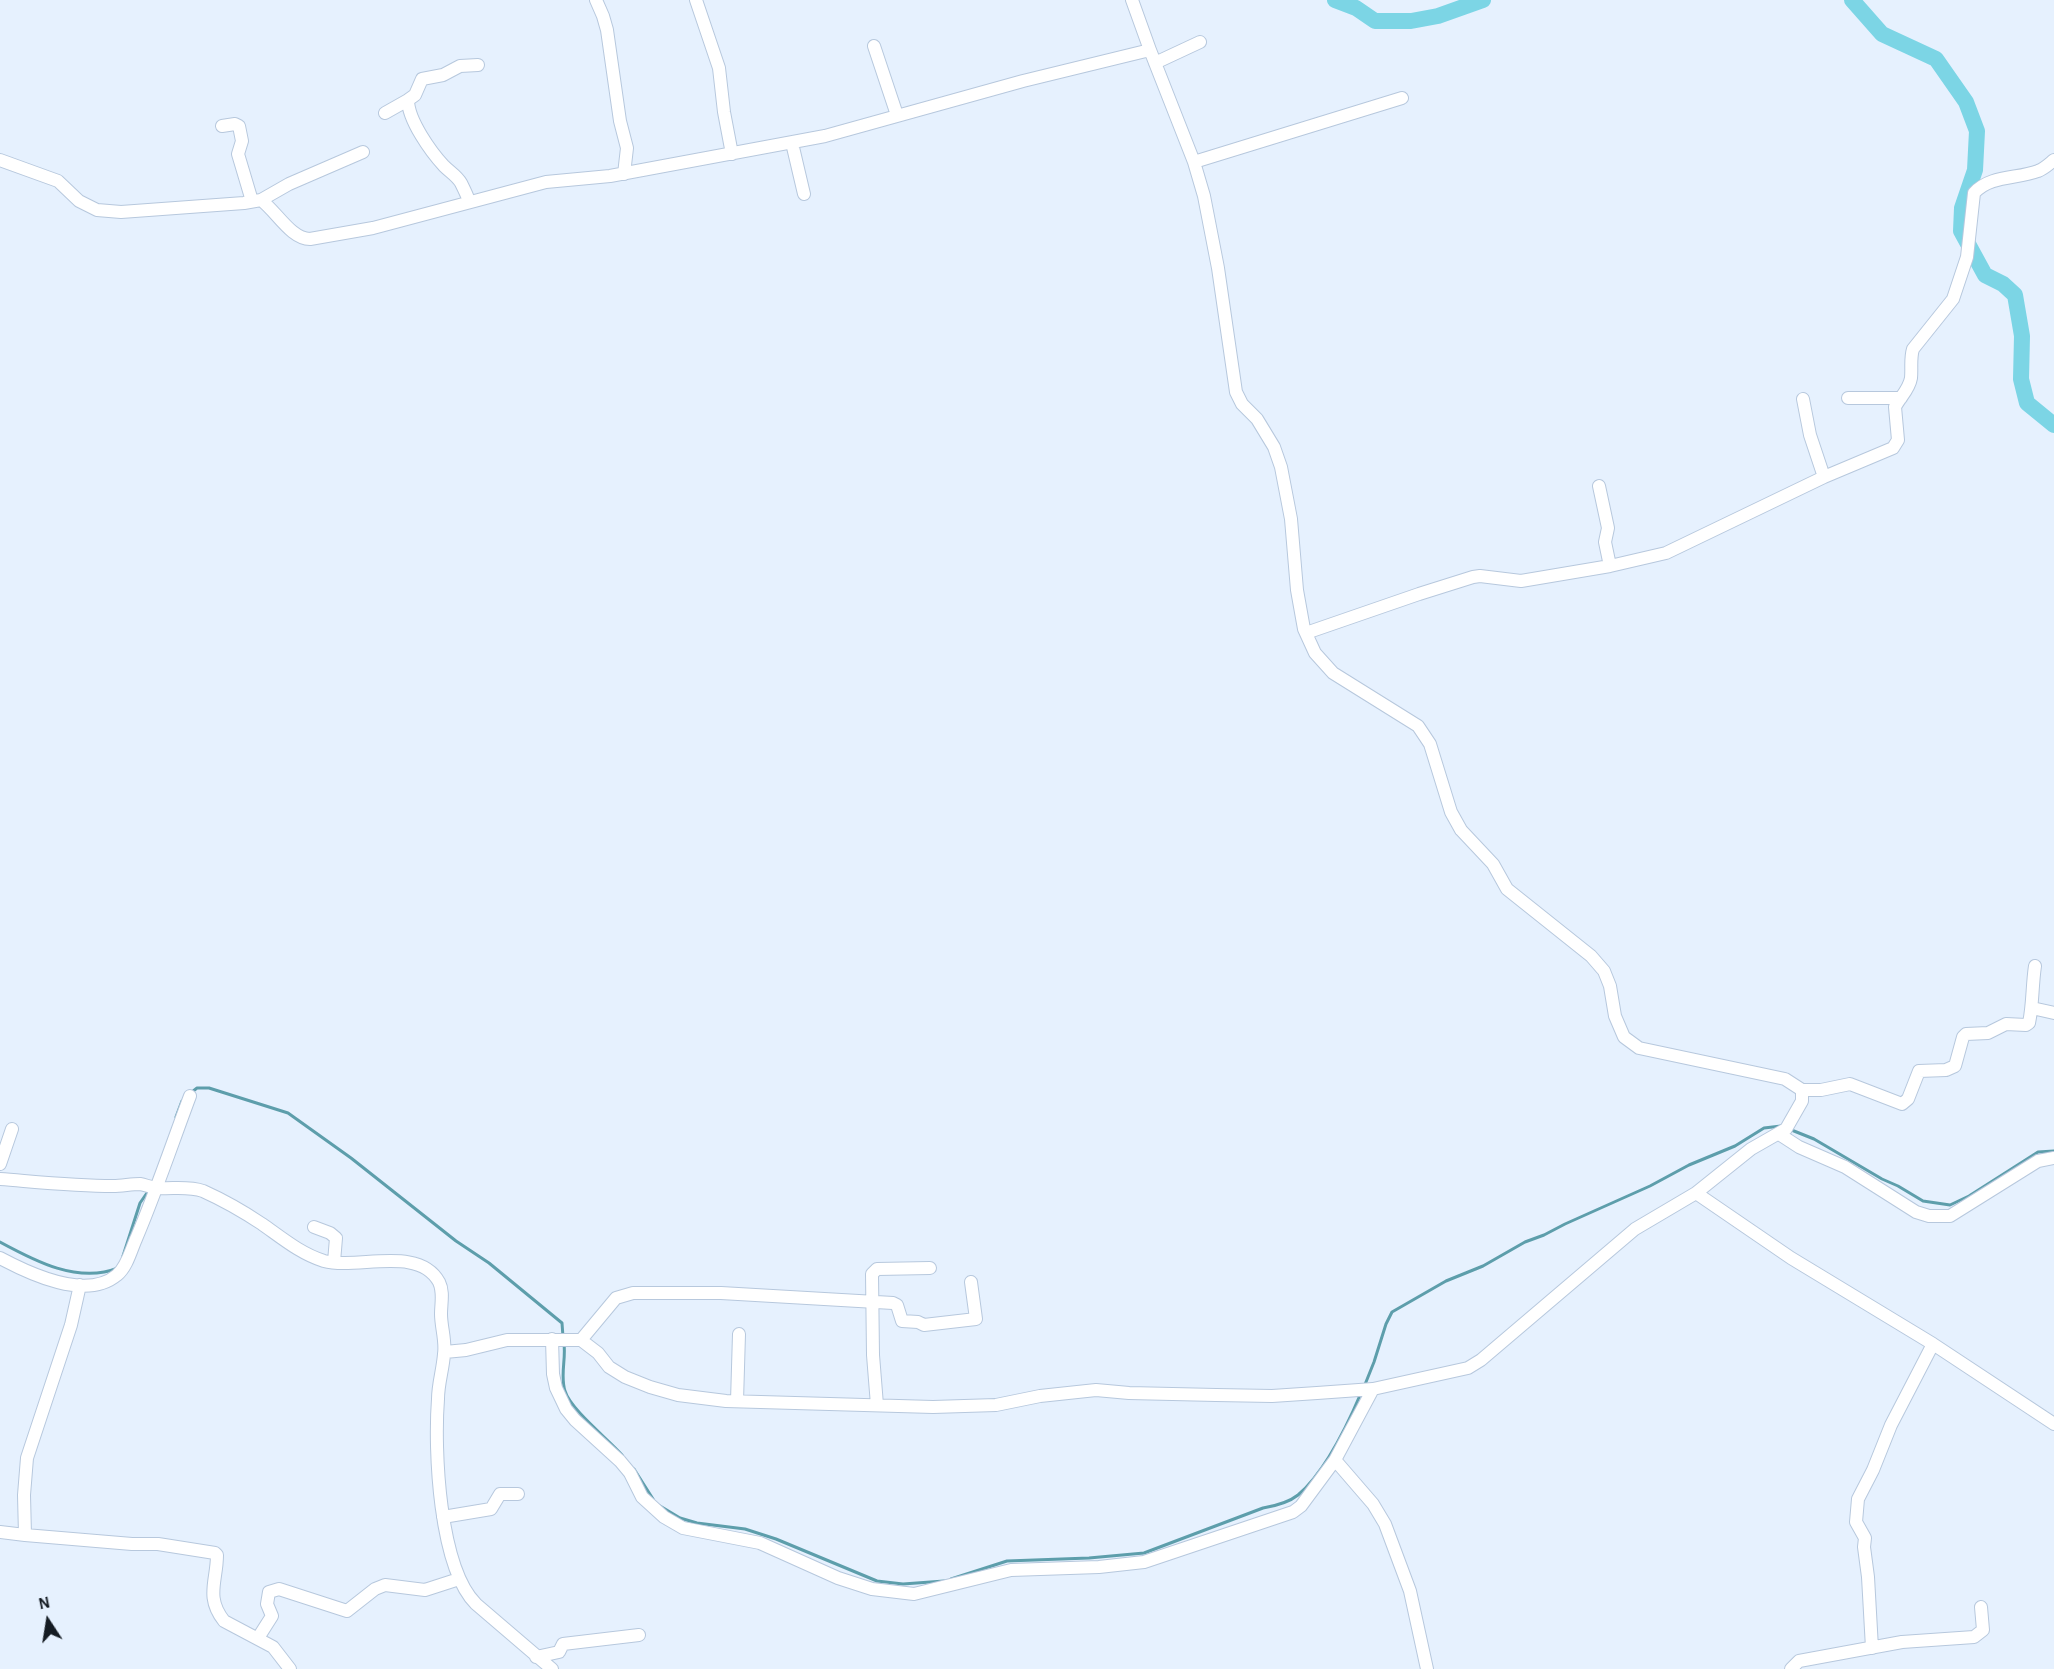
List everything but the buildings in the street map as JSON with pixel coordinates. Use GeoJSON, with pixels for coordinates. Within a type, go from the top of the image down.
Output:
{"type":"FeatureCollection","features":[{"type":"Feature","properties":{"kind":"street"},"geometry":{"type":"LineString","coordinates":[[596,0],[607,30],[620,121],[627,148],[624,174]]}},
{"type":"Feature","properties":{"kind":"street"},"geometry":{"type":"LineString","coordinates":[[696,0],[719,68],[732,154]]}},
{"type":"Feature","properties":{"kind":"street"},"geometry":{"type":"LineString","coordinates":[[1132,0],[1194,162],[1204,196],[1218,268],[1236,392],[1242,404],[1257,419],[1275,447],[1281,467],[1291,519],[1297,590],[1306,633],[1315,653],[1333,673],[1418,726],[1430,744],[1451,812],[1461,830],[1493,864],[1508,889],[1591,956],[1604,971],[1610,986],[1615,1016],[1624,1037],[1639,1048],[1785,1079],[1802,1090],[1821,1090],[1845,1083],[1902,1104],[1908,1099],[1919,1071],[1946,1070],[1955,1066],[1963,1037],[1966,1034],[1988,1033],[2006,1024],[2026,1025],[2029,1023],[2035,966]]}},
{"type":"Feature","properties":{"kind":"street"},"geometry":{"type":"LineString","coordinates":[[1155,63],[1200,42]]}},
{"type":"Feature","properties":{"kind":"street"},"geometry":{"type":"LineString","coordinates":[[874,46],[897,115]]}},
{"type":"Feature","properties":{"kind":"street"},"geometry":{"type":"LineString","coordinates":[[222,126],[235,124],[240,128],[242,141],[238,154],[257,201],[280,217],[294,234],[302,239],[373,228],[546,182],[624,174],[825,136],[897,115],[1150,50]]}},
{"type":"Feature","properties":{"kind":"street"},"geometry":{"type":"LineString","coordinates":[[385,112],[415,95],[425,77],[443,75],[460,66],[478,66]]}},
{"type":"Feature","properties":{"kind":"street"},"geometry":{"type":"LineString","coordinates":[[1194,162],[1402,98]]}},
{"type":"Feature","properties":{"kind":"street"},"geometry":{"type":"LineString","coordinates":[[408,100],[408,107],[417,128],[445,167],[454,174],[469,201]]}},
{"type":"Feature","properties":{"kind":"street"},"geometry":{"type":"LineString","coordinates":[[792,143],[804,194]]}},
{"type":"Feature","properties":{"kind":"street"},"geometry":{"type":"LineString","coordinates":[[0,160],[58,181],[79,201],[98,210],[121,212],[257,201],[289,184],[363,152]]}},
{"type":"Feature","properties":{"kind":"street"},"geometry":{"type":"LineString","coordinates":[[1306,633],[1473,577],[1521,581],[1610,566],[1666,553],[1824,477],[1893,448],[1898,440],[1894,408],[1906,393],[1911,379],[1913,349],[1953,299],[1967,257],[1974,194],[1980,186],[2037,171],[2054,160]]}},
{"type":"Feature","properties":{"kind":"street"},"geometry":{"type":"LineString","coordinates":[[1848,398],[1901,398]]}},
{"type":"Feature","properties":{"kind":"street"},"geometry":{"type":"LineString","coordinates":[[1803,399],[1810,435],[1824,477]]}},
{"type":"Feature","properties":{"kind":"street"},"geometry":{"type":"LineString","coordinates":[[1599,486],[1608,528],[1605,542],[1610,566]]}},
{"type":"Feature","properties":{"kind":"street"},"geometry":{"type":"LineString","coordinates":[[2032,1008],[2054,1013]]}},
{"type":"Feature","properties":{"kind":"street"},"geometry":{"type":"LineString","coordinates":[[445,1352],[466,1350],[507,1340],[578,1340],[598,1353],[609,1367],[625,1377],[650,1387],[678,1395],[737,1401],[933,1407],[996,1405],[1040,1396],[1096,1389],[1129,1393],[1272,1396],[1369,1389],[1468,1368],[1481,1360],[1635,1229],[1696,1193],[1751,1149],[1786,1128],[1802,1101],[1802,1090]]}},
{"type":"Feature","properties":{"kind":"street"},"geometry":{"type":"LineString","coordinates":[[0,1258],[57,1283],[80,1285],[107,1281],[117,1275],[127,1259],[190,1096]]}},
{"type":"Feature","properties":{"kind":"street"},"geometry":{"type":"LineString","coordinates":[[1786,1128],[1798,1147],[1845,1167],[1916,1212],[1929,1216],[1950,1216],[1975,1203],[2038,1161],[2054,1158]]}},
{"type":"Feature","properties":{"kind":"street"},"geometry":{"type":"LineString","coordinates":[[0,1164],[12,1130]]}},
{"type":"Feature","properties":{"kind":"street"},"geometry":{"type":"LineString","coordinates":[[0,1179],[47,1184],[115,1186],[141,1184],[155,1188],[193,1189],[202,1191],[260,1222],[296,1248],[326,1261],[404,1262],[426,1268],[439,1282],[442,1297],[441,1315],[445,1352],[438,1399],[439,1484],[443,1517],[459,1579],[469,1596],[552,1669]]}},
{"type":"Feature","properties":{"kind":"street"},"geometry":{"type":"LineString","coordinates":[[1696,1193],[1791,1258],[1934,1344],[2054,1424]]}},
{"type":"Feature","properties":{"kind":"street"},"geometry":{"type":"LineString","coordinates":[[314,1227],[336,1238],[334,1262]]}},
{"type":"Feature","properties":{"kind":"street"},"geometry":{"type":"LineString","coordinates":[[877,1405],[873,1355],[873,1271],[930,1268]]}},
{"type":"Feature","properties":{"kind":"street"},"geometry":{"type":"LineString","coordinates":[[578,1340],[616,1298],[633,1293],[721,1293],[873,1301],[896,1304],[901,1320],[924,1325],[976,1319],[971,1282]]}},
{"type":"Feature","properties":{"kind":"street"},"geometry":{"type":"LineString","coordinates":[[25,1535],[24,1495],[27,1458],[71,1326],[80,1285]]}},
{"type":"Feature","properties":{"kind":"street"},"geometry":{"type":"LineString","coordinates":[[737,1401],[739,1334]]}},
{"type":"Feature","properties":{"kind":"street"},"geometry":{"type":"LineString","coordinates":[[554,1339],[553,1374],[556,1388],[566,1409],[620,1461],[630,1473],[642,1497],[664,1517],[683,1528],[760,1543],[838,1578],[872,1589],[914,1593],[935,1590],[1011,1570],[1099,1567],[1144,1562],[1293,1512],[1301,1506],[1335,1460],[1369,1389]]}},
{"type":"Feature","properties":{"kind":"street"},"geometry":{"type":"LineString","coordinates":[[1872,1648],[1865,1538],[1863,1530],[1856,1522],[1858,1498],[1874,1470],[1891,1425],[1934,1344]]}},
{"type":"Feature","properties":{"kind":"street"},"geometry":{"type":"LineString","coordinates":[[1335,1460],[1373,1504],[1385,1524],[1410,1592],[1427,1669]]}},
{"type":"Feature","properties":{"kind":"street"},"geometry":{"type":"LineString","coordinates":[[443,1517],[486,1511],[493,1507],[500,1494],[518,1494]]}},
{"type":"Feature","properties":{"kind":"street"},"geometry":{"type":"LineString","coordinates":[[0,1532],[132,1544],[158,1544],[215,1552],[218,1557],[212,1588],[218,1614],[224,1621],[273,1647],[290,1669]]}},
{"type":"Feature","properties":{"kind":"street"},"geometry":{"type":"LineString","coordinates":[[258,1638],[270,1620],[271,1613],[267,1604],[269,1592],[274,1589],[347,1611],[375,1589],[386,1586],[425,1590],[459,1579]]}},
{"type":"Feature","properties":{"kind":"street"},"geometry":{"type":"LineString","coordinates":[[1791,1669],[1799,1661],[1902,1642],[1974,1637],[1983,1630],[1981,1607]]}},
{"type":"Feature","properties":{"kind":"street"},"geometry":{"type":"LineString","coordinates":[[536,1657],[559,1652],[563,1644],[639,1635]]}},
{"type":"Feature","properties":{"kind":"waterway"},"geometry":{"type":"LineString","coordinates":[[1335,0],[1356,8],[1375,21],[1411,21],[1438,16],[1483,0]]}},
{"type":"Feature","properties":{"kind":"waterway"},"geometry":{"type":"LineString","coordinates":[[1852,0],[1882,34],[1936,59],[1966,102],[1977,131],[1975,170],[1962,208],[1961,231],[1985,275],[2003,284],[2015,295],[2022,336],[2021,379],[2027,403],[2054,425]]}},
{"type":"Feature","properties":{"kind":"waterway"},"geometry":{"type":"LineString","coordinates":[[192,1092],[197,1088],[209,1088],[288,1113],[351,1158],[456,1241],[489,1263],[562,1323],[563,1337]]}},
{"type":"Feature","properties":{"kind":"waterway"},"geometry":{"type":"LineString","coordinates":[[176,1117],[182,1101]]}},
{"type":"Feature","properties":{"kind":"waterway"},"geometry":{"type":"LineString","coordinates":[[1364,1387],[1392,1312],[1446,1281],[1483,1266],[1525,1242],[1650,1186],[1689,1165],[1735,1146],[1764,1128],[1781,1126]]}},
{"type":"Feature","properties":{"kind":"waterway"},"geometry":{"type":"LineString","coordinates":[[1789,1129],[1814,1139],[1923,1201],[1950,1205],[1969,1196],[2038,1152],[2054,1151]]}},
{"type":"Feature","properties":{"kind":"waterway"},"geometry":{"type":"LineString","coordinates":[[123,1256],[140,1203],[149,1190]]}},
{"type":"Feature","properties":{"kind":"waterway"},"geometry":{"type":"LineString","coordinates":[[0,1242],[42,1263],[72,1272],[103,1272],[118,1268]]}},
{"type":"Feature","properties":{"kind":"waterway"},"geometry":{"type":"LineString","coordinates":[[564,1344],[563,1380],[568,1398],[622,1455]]}},
{"type":"Feature","properties":{"kind":"waterway"},"geometry":{"type":"LineString","coordinates":[[951,1579],[1007,1561],[1144,1553],[1263,1508],[1286,1502],[1308,1485],[1326,1461],[1342,1434],[1361,1393]]}},
{"type":"Feature","properties":{"kind":"waterway"},"geometry":{"type":"LineString","coordinates":[[634,1469],[653,1499]]}},
{"type":"Feature","properties":{"kind":"waterway"},"geometry":{"type":"LineString","coordinates":[[660,1506],[680,1518],[697,1523],[745,1529],[776,1539],[877,1581],[903,1584],[944,1581]]}}]}
